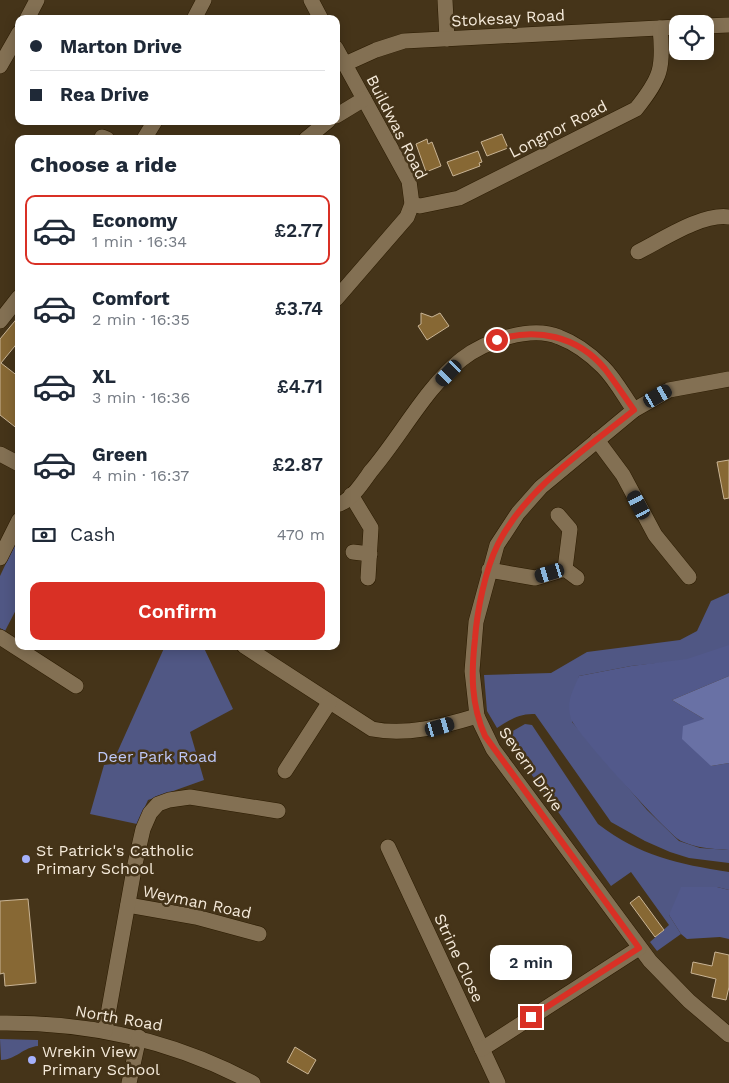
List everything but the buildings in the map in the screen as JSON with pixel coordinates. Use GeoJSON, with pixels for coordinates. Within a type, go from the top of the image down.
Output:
{"type":"FeatureCollection","features":[{"type":"Feature","properties":{"kind":"street"},"geometry":{"type":"LineString","coordinates":[[29,15],[37,0]]}},
{"type":"Feature","properties":{"kind":"street"},"geometry":{"type":"LineString","coordinates":[[196,15],[204,0]]}},
{"type":"Feature","properties":{"kind":"street"},"geometry":{"type":"LineString","coordinates":[[311,0],[319,15]]}},
{"type":"Feature","properties":{"kind":"street"},"geometry":{"type":"LineString","coordinates":[[445,0],[447,39]]}},
{"type":"Feature","properties":{"kind":"street"},"geometry":{"type":"LineString","coordinates":[[714,26],[729,25]]}},
{"type":"Feature","properties":{"kind":"street","name":"Longnor Road"},"geometry":{"type":"LineString","coordinates":[[412,204],[420,206],[459,198],[636,109],[654,87],[663,59],[660,28]]}},
{"type":"Feature","properties":{"kind":"street","name":"Stokesay Road"},"geometry":{"type":"LineString","coordinates":[[345,64],[376,50],[404,41],[669,28]]}},
{"type":"Feature","properties":{"kind":"street"},"geometry":{"type":"LineString","coordinates":[[0,66],[15,40]]}},
{"type":"Feature","properties":{"kind":"street","name":"Buildwas Road"},"geometry":{"type":"LineString","coordinates":[[340,55],[409,181],[412,204],[407,217],[340,294]]}},
{"type":"Feature","properties":{"kind":"street"},"geometry":{"type":"LineString","coordinates":[[340,114],[364,99]]}},
{"type":"Feature","properties":{"kind":"street"},"geometry":{"type":"LineString","coordinates":[[311,135],[323,125]]}},
{"type":"Feature","properties":{"kind":"street"},"geometry":{"type":"LineString","coordinates":[[638,252],[686,227],[710,218],[729,216]]}},
{"type":"Feature","properties":{"kind":"street"},"geometry":{"type":"LineString","coordinates":[[0,321],[15,301]]}},
{"type":"Feature","properties":{"kind":"street"},"geometry":{"type":"LineString","coordinates":[[340,502],[351,495],[436,386],[462,359],[486,344],[508,336],[531,333],[558,336],[578,346],[604,367],[634,410]]}},
{"type":"Feature","properties":{"kind":"street","name":"Severn Drive"},"geometry":{"type":"LineString","coordinates":[[729,379],[669,390],[634,410],[541,487],[518,513],[497,545],[489,570],[476,622],[472,671],[477,716],[493,748],[639,948],[690,1001],[729,1035]]}},
{"type":"Feature","properties":{"kind":"street"},"geometry":{"type":"LineString","coordinates":[[596,440],[623,475],[655,535],[689,577]]}},
{"type":"Feature","properties":{"kind":"street"},"geometry":{"type":"LineString","coordinates":[[0,454],[15,462]]}},
{"type":"Feature","properties":{"kind":"street"},"geometry":{"type":"LineString","coordinates":[[351,495],[371,528],[368,578]]}},
{"type":"Feature","properties":{"kind":"street"},"geometry":{"type":"LineString","coordinates":[[558,515],[570,529],[565,568]]}},
{"type":"Feature","properties":{"kind":"street"},"geometry":{"type":"LineString","coordinates":[[0,558],[15,528]]}},
{"type":"Feature","properties":{"kind":"street"},"geometry":{"type":"LineString","coordinates":[[353,552],[370,554]]}},
{"type":"Feature","properties":{"kind":"street"},"geometry":{"type":"LineString","coordinates":[[489,570],[535,578],[565,568]]}},
{"type":"Feature","properties":{"kind":"street"},"geometry":{"type":"LineString","coordinates":[[565,568],[577,578]]}},
{"type":"Feature","properties":{"kind":"street"},"geometry":{"type":"LineString","coordinates":[[0,637],[15,647]]}},
{"type":"Feature","properties":{"kind":"street"},"geometry":{"type":"LineString","coordinates":[[20,650],[76,686]]}},
{"type":"Feature","properties":{"kind":"street"},"geometry":{"type":"LineString","coordinates":[[250,650],[329,703],[372,729],[384,732],[440,727],[477,716]]}},
{"type":"Feature","properties":{"kind":"street"},"geometry":{"type":"LineString","coordinates":[[285,771],[329,703]]}},
{"type":"Feature","properties":{"kind":"street"},"geometry":{"type":"LineString","coordinates":[[105,1031],[143,829],[150,813],[158,804],[169,800],[190,797],[278,811]]}},
{"type":"Feature","properties":{"kind":"street","name":"Strine Close"},"geometry":{"type":"LineString","coordinates":[[388,847],[498,1083]]}},
{"type":"Feature","properties":{"kind":"street","name":"Weyman Road"},"geometry":{"type":"LineString","coordinates":[[128,905],[196,917],[259,934]]}},
{"type":"Feature","properties":{"kind":"street"},"geometry":{"type":"LineString","coordinates":[[482,1049],[639,948]]}},
{"type":"Feature","properties":{"kind":"street","name":"North Road"},"geometry":{"type":"LineString","coordinates":[[0,1022],[33,1023],[139,1037],[179,1049],[253,1083]]}},
{"type":"Feature","properties":{"kind":"street"},"geometry":{"type":"LineString","coordinates":[[129,1083],[139,1037]]}},
{"type":"Feature","properties":{"kind":"green space"},"geometry":{"type":"Polygon","coordinates":[[[15,544],[15,612],[5,631],[0,628],[0,576],[15,544]]]}},
{"type":"Feature","properties":{"kind":"green space"},"geometry":{"type":"Polygon","coordinates":[[[729,593],[729,656],[631,666],[579,676],[572,722],[647,810],[679,841],[700,848],[729,850],[729,863],[689,858],[670,852],[645,841],[611,822],[535,714],[520,716],[497,728],[487,711],[484,675],[551,673],[587,652],[680,640],[697,631],[711,601],[729,593]]]}},
{"type":"Feature","properties":{"kind":"green space","name":"Deer Park Road"},"geometry":{"type":"Polygon","coordinates":[[[163,650],[205,650],[233,709],[190,732],[204,780],[148,800],[137,824],[90,814],[104,765],[112,764],[163,650]]]}},
{"type":"Feature","properties":{"kind":"green space"},"geometry":{"type":"Polygon","coordinates":[[[525,724],[532,725],[598,824],[629,844],[660,857],[693,866],[729,872],[729,890],[717,887],[669,915],[681,934],[657,951],[650,942],[669,925],[631,872],[611,886],[504,736],[525,724]]]}},
{"type":"Feature","properties":{"kind":"green space"},"geometry":{"type":"Polygon","coordinates":[[[0,1039],[38,1040],[38,1046],[11,1058],[1,1060],[0,1039]]]}},
{"type":"Feature","properties":{"kind":"shaded area"},"geometry":{"type":"Polygon","coordinates":[[[729,645],[729,676],[672,700],[704,719],[711,766],[729,763],[729,850],[693,845],[681,841],[673,834],[641,803],[588,742],[571,719],[569,707],[570,697],[579,676],[631,666],[687,659],[729,645]]]}},
{"type":"Feature","properties":{"kind":"shaded area"},"geometry":{"type":"Polygon","coordinates":[[[729,676],[729,763],[711,766],[682,739],[683,726],[704,719],[672,700],[729,676]]]}},
{"type":"Feature","properties":{"kind":"shaded area"},"geometry":{"type":"Polygon","coordinates":[[[681,887],[717,887],[729,890],[729,939],[720,937],[687,939],[681,934],[669,915],[681,887]]]}},
{"type":"Feature","properties":{"kind":"place","name":"St Patrick's Catholic Primary School"},"geometry":{"type":"Point","coordinates":[26,859]}},
{"type":"Feature","properties":{"kind":"place","name":"Wrekin View Primary School"},"geometry":{"type":"Point","coordinates":[32,1060]}},
{"type":"Feature","properties":{"kind":"route"},"geometry":{"type":"LineString","coordinates":[[497,340],[508,336],[531,333],[558,336],[578,346],[604,367],[634,410],[541,487],[518,513],[497,545],[476,622],[472,671],[473,693],[477,716],[485,736],[639,948],[531,1017]]}}]}
